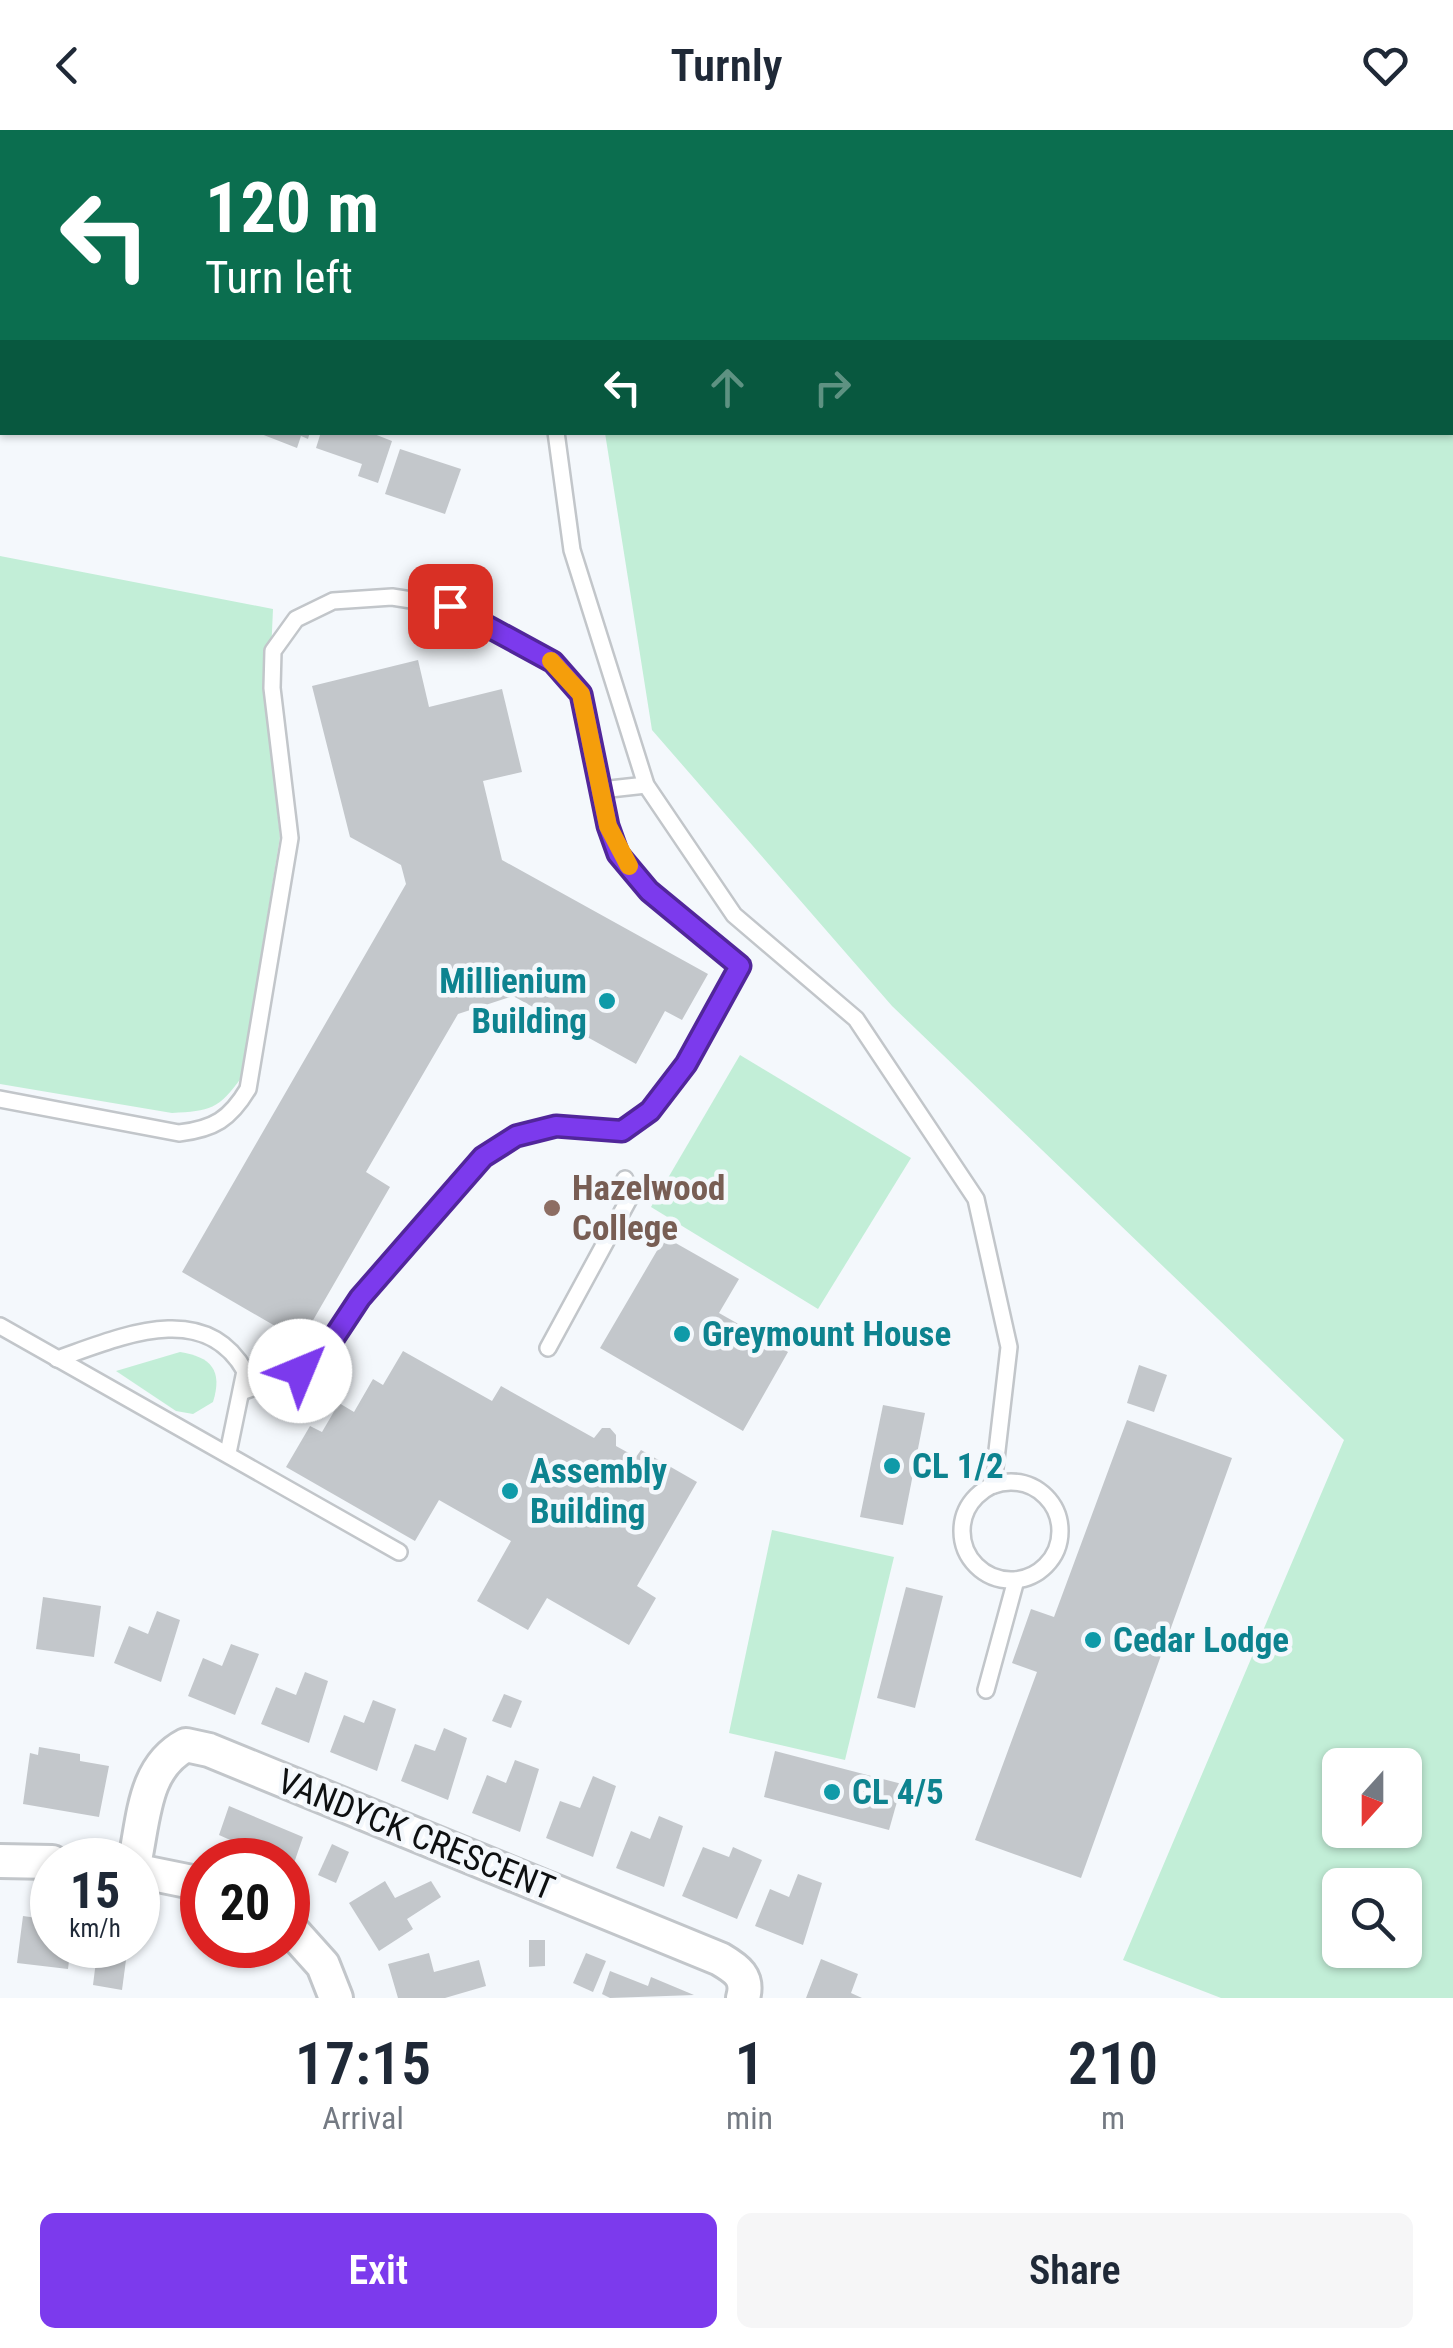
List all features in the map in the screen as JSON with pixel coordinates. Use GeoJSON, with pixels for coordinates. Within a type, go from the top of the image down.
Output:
{"type":"FeatureCollection","features":[{"type":"Feature","properties":{"kind":"street","name":"VANDYCK CRESCENT"},"geometry":{"type":"LineString","coordinates":[[140,1838],[153,1777],[166,1756],[186,1745],[209,1750],[720,1960],[740,1971],[746,1987],[743,1998]]}},
{"type":"Feature","properties":{"kind":"street"},"geometry":{"type":"LineString","coordinates":[[0,1861],[30,1862]]}},
{"type":"Feature","properties":{"kind":"street"},"geometry":{"type":"LineString","coordinates":[[310,1951],[322,1965],[336,1998]]}},
{"type":"Feature","properties":{"kind":"lane"},"geometry":{"type":"LineString","coordinates":[[556,435],[572,550],[646,785],[734,915],[856,1019],[976,1199],[1010,1347],[993,1485]]}},
{"type":"Feature","properties":{"kind":"lane"},"geometry":{"type":"LineString","coordinates":[[0,1099],[179,1132],[205,1130],[232,1116],[248,1089],[290,838],[272,688],[274,651],[296,619],[333,601],[392,597],[450,606],[553,662],[581,694],[600,790],[618,854],[649,891],[740,966],[686,1064],[650,1111],[622,1131],[556,1126],[516,1136],[483,1157],[360,1298],[323,1354],[300,1371],[244,1391]]}},
{"type":"Feature","properties":{"kind":"lane"},"geometry":{"type":"LineString","coordinates":[[600,790],[646,785]]}},
{"type":"Feature","properties":{"kind":"lane"},"geometry":{"type":"LineString","coordinates":[[548,1348],[628,1199],[625,1178]]}},
{"type":"Feature","properties":{"kind":"lane"},"geometry":{"type":"LineString","coordinates":[[0,1326],[399,1552]]}},
{"type":"Feature","properties":{"kind":"lane"},"geometry":{"type":"LineString","coordinates":[[57,1360],[138,1331],[196,1330],[235,1353],[245,1370],[244,1391],[228,1452]]}},
{"type":"Feature","properties":{"kind":"lane"},"geometry":{"type":"LineString","coordinates":[[1008,1482],[1038,1490],[1049,1500],[1060,1528],[1053,1557],[1042,1570],[1016,1580],[981,1570],[965,1548],[963,1518],[970,1504],[993,1485],[1008,1482]]}},
{"type":"Feature","properties":{"kind":"lane"},"geometry":{"type":"LineString","coordinates":[[986,1690],[1016,1580]]}},
{"type":"Feature","properties":{"kind":"green space"},"geometry":{"type":"Polygon","coordinates":[[[605,435],[1453,435],[1453,1998],[1221,1998],[1123,1960],[1344,1440],[892,1006],[652,730],[605,435]]]}},
{"type":"Feature","properties":{"kind":"green space"},"geometry":{"type":"Polygon","coordinates":[[[0,556],[273,609],[268,720],[280,837],[241,1078],[212,1106],[172,1113],[0,1084],[0,556]]]}},
{"type":"Feature","properties":{"kind":"green space"},"geometry":{"type":"Polygon","coordinates":[[[740,1055],[911,1158],[818,1309],[651,1207],[740,1055]]]}},
{"type":"Feature","properties":{"kind":"green space"},"geometry":{"type":"Polygon","coordinates":[[[180,1352],[200,1357],[215,1373],[213,1402],[193,1414],[176,1411],[116,1371],[180,1352]]]}},
{"type":"Feature","properties":{"kind":"green space"},"geometry":{"type":"Polygon","coordinates":[[[772,1530],[894,1557],[845,1760],[729,1733],[772,1530]]]}},
{"type":"Feature","properties":{"kind":"building"},"geometry":{"type":"Polygon","coordinates":[[[264,435],[309,435],[308,439],[301,436],[297,448],[264,435]]]}},
{"type":"Feature","properties":{"kind":"building"},"geometry":{"type":"Polygon","coordinates":[[[320,435],[377,435],[392,441],[378,483],[358,476],[362,464],[316,448],[320,435]]]}},
{"type":"Feature","properties":{"kind":"building"},"geometry":{"type":"Polygon","coordinates":[[[400,449],[461,469],[445,514],[385,494],[400,449]]]}},
{"type":"Feature","properties":{"kind":"building","name":"Millienium Building"},"geometry":{"type":"Polygon","coordinates":[[[418,660],[429,707],[502,689],[522,772],[483,781],[502,860],[708,974],[682,1020],[665,1011],[636,1064],[513,996],[458,1014],[366,1172],[390,1187],[301,1341],[182,1272],[406,884],[401,865],[350,837],[312,686],[418,660]]]}},
{"type":"Feature","properties":{"kind":"building","name":"Greymount House"},"geometry":{"type":"Polygon","coordinates":[[[665,1237],[739,1279],[719,1313],[788,1352],[743,1431],[600,1348],[665,1237]]]}},
{"type":"Feature","properties":{"kind":"building","name":"Assembly Building"},"geometry":{"type":"Polygon","coordinates":[[[403,1351],[492,1401],[501,1386],[594,1438],[602,1428],[610,1428],[616,1435],[616,1446],[636,1457],[641,1450],[697,1482],[637,1586],[656,1598],[629,1645],[547,1598],[528,1630],[477,1601],[511,1541],[439,1500],[415,1541],[286,1467],[310,1426],[322,1432],[339,1403],[354,1412],[373,1379],[383,1385],[403,1351]]]}},
{"type":"Feature","properties":{"kind":"building"},"geometry":{"type":"Polygon","coordinates":[[[1139,1365],[1167,1375],[1154,1412],[1127,1403],[1139,1365]]]}},
{"type":"Feature","properties":{"kind":"building","name":"CL 1/2"},"geometry":{"type":"Polygon","coordinates":[[[883,1405],[925,1413],[903,1525],[860,1517],[883,1405]]]}},
{"type":"Feature","properties":{"kind":"building","name":"Cedar Lodge"},"geometry":{"type":"Polygon","coordinates":[[[1127,1420],[1232,1458],[1081,1878],[975,1840],[1037,1672],[1012,1663],[1031,1609],[1054,1617],[1127,1420]]]}},
{"type":"Feature","properties":{"kind":"building"},"geometry":{"type":"Polygon","coordinates":[[[906,1587],[943,1596],[915,1708],[877,1698],[906,1587]]]}},
{"type":"Feature","properties":{"kind":"building"},"geometry":{"type":"Polygon","coordinates":[[[43,1597],[101,1606],[94,1657],[36,1649],[43,1597]]]}},
{"type":"Feature","properties":{"kind":"building"},"geometry":{"type":"Polygon","coordinates":[[[157,1611],[180,1620],[161,1682],[114,1663],[129,1626],[148,1634],[157,1611]]]}},
{"type":"Feature","properties":{"kind":"building"},"geometry":{"type":"Polygon","coordinates":[[[231,1644],[259,1654],[235,1715],[188,1696],[203,1658],[222,1666],[231,1644]]]}},
{"type":"Feature","properties":{"kind":"building"},"geometry":{"type":"Polygon","coordinates":[[[305,1672],[328,1681],[309,1743],[261,1724],[276,1687],[296,1695],[305,1672]]]}},
{"type":"Feature","properties":{"kind":"building"},"geometry":{"type":"Polygon","coordinates":[[[504,1694],[522,1701],[511,1728],[492,1721],[504,1694]]]}},
{"type":"Feature","properties":{"kind":"building"},"geometry":{"type":"Polygon","coordinates":[[[373,1700],[396,1709],[377,1771],[330,1752],[344,1715],[364,1723],[373,1700]]]}},
{"type":"Feature","properties":{"kind":"building"},"geometry":{"type":"Polygon","coordinates":[[[444,1728],[467,1738],[448,1800],[401,1781],[415,1744],[435,1751],[444,1728]]]}},
{"type":"Feature","properties":{"kind":"building"},"geometry":{"type":"Polygon","coordinates":[[[39,1747],[80,1754],[80,1761],[109,1766],[99,1817],[23,1804],[30,1753],[38,1755],[39,1747]]]}},
{"type":"Feature","properties":{"kind":"building","name":"CL 4/5"},"geometry":{"type":"Polygon","coordinates":[[[775,1751],[902,1784],[889,1830],[764,1797],[775,1751]]]}},
{"type":"Feature","properties":{"kind":"building"},"geometry":{"type":"Polygon","coordinates":[[[515,1760],[539,1769],[520,1832],[472,1813],[487,1775],[506,1783],[515,1760]]]}},
{"type":"Feature","properties":{"kind":"building"},"geometry":{"type":"Polygon","coordinates":[[[593,1776],[616,1786],[593,1857],[546,1838],[560,1801],[580,1808],[593,1776]]]}},
{"type":"Feature","properties":{"kind":"building"},"geometry":{"type":"Polygon","coordinates":[[[229,1806],[303,1837],[226,1838],[219,1835],[229,1806]]]}},
{"type":"Feature","properties":{"kind":"building"},"geometry":{"type":"Polygon","coordinates":[[[659,1816],[683,1826],[664,1887],[616,1868],[631,1831],[650,1839],[659,1816]]]}},
{"type":"Feature","properties":{"kind":"building"},"geometry":{"type":"Polygon","coordinates":[[[332,1844],[349,1852],[336,1883],[318,1875],[332,1844]]]}},
{"type":"Feature","properties":{"kind":"building"},"geometry":{"type":"Polygon","coordinates":[[[703,1847],[729,1857],[733,1847],[762,1860],[737,1919],[682,1896],[703,1847]]]}},
{"type":"Feature","properties":{"kind":"building"},"geometry":{"type":"Polygon","coordinates":[[[798,1874],[822,1883],[803,1945],[755,1926],[770,1889],[789,1897],[798,1874]]]}},
{"type":"Feature","properties":{"kind":"building"},"geometry":{"type":"Polygon","coordinates":[[[385,1881],[395,1898],[431,1881],[441,1897],[407,1919],[413,1929],[379,1951],[349,1903],[385,1881]]]}},
{"type":"Feature","properties":{"kind":"building"},"geometry":{"type":"Polygon","coordinates":[[[23,1916],[30,1917],[30,1965],[17,1963],[23,1916]]]}},
{"type":"Feature","properties":{"kind":"building"},"geometry":{"type":"Polygon","coordinates":[[[529,1940],[545,1940],[545,1966],[529,1967],[529,1940]]]}},
{"type":"Feature","properties":{"kind":"building"},"geometry":{"type":"Polygon","coordinates":[[[429,1953],[434,1972],[479,1960],[486,1986],[445,1998],[398,1998],[388,1964],[429,1953]]]}},
{"type":"Feature","properties":{"kind":"building"},"geometry":{"type":"Polygon","coordinates":[[[586,1953],[606,1961],[593,1992],[573,1983],[586,1953]]]}},
{"type":"Feature","properties":{"kind":"building"},"geometry":{"type":"Polygon","coordinates":[[[821,1959],[858,1974],[851,1993],[862,1998],[806,1998],[821,1959]]]}},
{"type":"Feature","properties":{"kind":"building"},"geometry":{"type":"Polygon","coordinates":[[[95,1968],[125,1968],[122,1990],[93,1985],[95,1968]]]}},
{"type":"Feature","properties":{"kind":"building"},"geometry":{"type":"Polygon","coordinates":[[[610,1971],[648,1986],[651,1977],[694,1995],[610,1998],[602,1994],[610,1971]]]}},
{"type":"Feature","properties":{"kind":"slow traffic"},"geometry":{"type":"LineString","coordinates":[[551,661],[581,694],[608,826],[618,854],[629,866]]}},
{"type":"Feature","properties":{"kind":"place","name":"Millienium Building"},"geometry":{"type":"Point","coordinates":[607,1001]}},
{"type":"Feature","properties":{"kind":"place","name":"Hazelwood College"},"geometry":{"type":"Point","coordinates":[552,1208]}},
{"type":"Feature","properties":{"kind":"place","name":"Greymount House"},"geometry":{"type":"Point","coordinates":[682,1334]}},
{"type":"Feature","properties":{"kind":"place","name":"CL 1/2"},"geometry":{"type":"Point","coordinates":[892,1466]}},
{"type":"Feature","properties":{"kind":"place","name":"Assembly Building"},"geometry":{"type":"Point","coordinates":[510,1491]}},
{"type":"Feature","properties":{"kind":"place","name":"Cedar Lodge"},"geometry":{"type":"Point","coordinates":[1093,1640]}},
{"type":"Feature","properties":{"kind":"place","name":"CL 4/5"},"geometry":{"type":"Point","coordinates":[832,1792]}},
{"type":"Feature","properties":{"kind":"route"},"geometry":{"type":"LineString","coordinates":[[300,1371],[323,1354],[360,1298],[483,1157],[516,1136],[556,1126],[622,1131],[650,1111],[686,1064],[740,966],[649,891],[618,854],[608,826],[581,694],[553,662],[450,606]]}}]}
